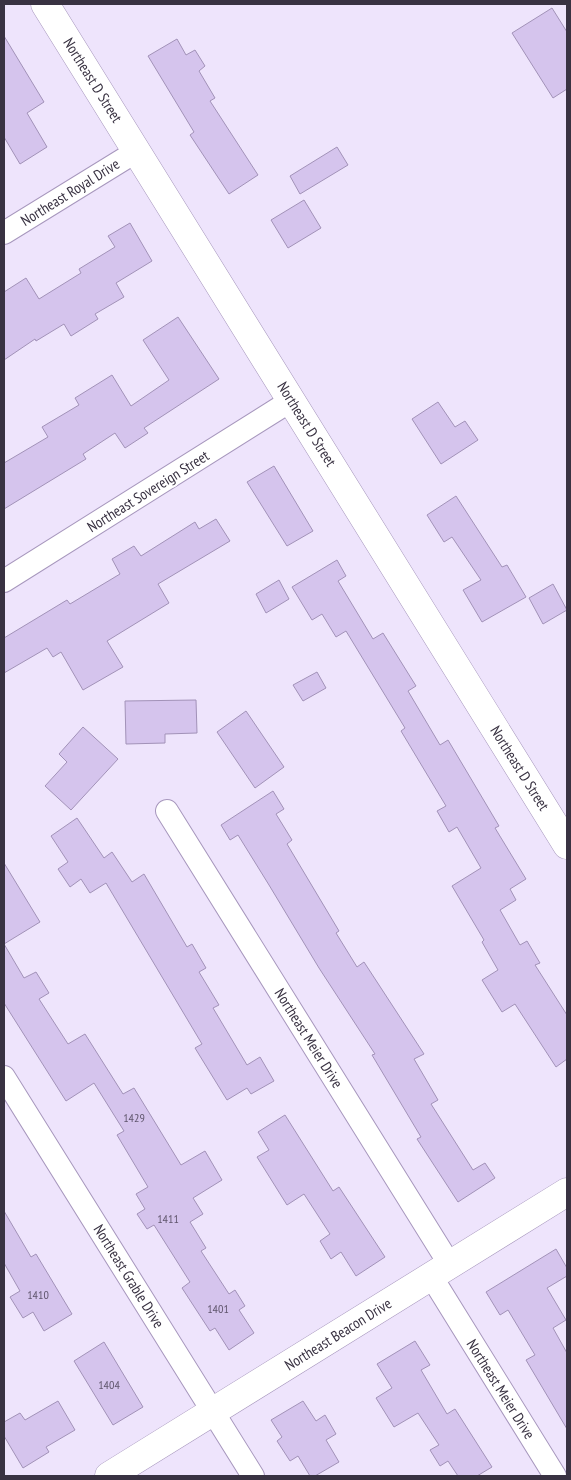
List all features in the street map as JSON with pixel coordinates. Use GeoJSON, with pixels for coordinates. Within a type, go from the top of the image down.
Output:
{"type":"FeatureCollection","features":[{"type":"Feature","properties":{"kind":"street","name":"Northeast D Street"},"geometry":{"type":"LineString","coordinates":[[45,4],[567,845]]}},
{"type":"Feature","properties":{"kind":"street","name":"Northeast Royal Drive"},"geometry":{"type":"LineString","coordinates":[[4,233],[137,151]]}},
{"type":"Feature","properties":{"kind":"street","name":"Northeast Sovereign Street"},"geometry":{"type":"LineString","coordinates":[[4,581],[292,400]]}},
{"type":"Feature","properties":{"kind":"street","name":"Northeast Meier Drive"},"geometry":{"type":"LineString","coordinates":[[167,811],[441,1270],[555,1476]]}},
{"type":"Feature","properties":{"kind":"street","name":"Northeast Grable Drive"},"geometry":{"type":"LineString","coordinates":[[4,1077],[253,1476]]}},
{"type":"Feature","properties":{"kind":"street","name":"Northeast Beacon Drive"},"geometry":{"type":"LineString","coordinates":[[108,1476],[567,1192]]}},
{"type":"Feature","properties":{"kind":"building"},"geometry":{"type":"Polygon","coordinates":[[[552,8],[567,32],[567,89],[553,98],[512,33],[552,8]]]}},
{"type":"Feature","properties":{"kind":"building"},"geometry":{"type":"Polygon","coordinates":[[[4,36],[44,102],[27,113],[47,147],[20,164],[4,137],[4,36]]]}},
{"type":"Feature","properties":{"kind":"building"},"geometry":{"type":"Polygon","coordinates":[[[177,39],[186,55],[195,50],[205,66],[199,71],[215,98],[210,101],[258,175],[229,194],[190,135],[194,132],[148,56],[177,39]]]}},
{"type":"Feature","properties":{"kind":"building"},"geometry":{"type":"Polygon","coordinates":[[[337,147],[348,165],[300,194],[290,176],[337,147]]]}},
{"type":"Feature","properties":{"kind":"building"},"geometry":{"type":"Polygon","coordinates":[[[304,200],[321,228],[288,248],[271,220],[304,200]]]}},
{"type":"Feature","properties":{"kind":"building"},"geometry":{"type":"Polygon","coordinates":[[[130,223],[152,261],[116,283],[124,297],[95,314],[98,319],[71,336],[64,324],[36,341],[35,339],[4,360],[4,292],[26,278],[39,299],[81,273],[79,269],[115,247],[108,236],[130,223]]]}},
{"type":"Feature","properties":{"kind":"building"},"geometry":{"type":"Polygon","coordinates":[[[178,317],[219,379],[144,428],[148,433],[125,448],[115,433],[83,454],[86,459],[4,509],[4,463],[48,437],[42,427],[79,405],[75,398],[112,375],[131,406],[169,380],[143,340],[178,317]]]}},
{"type":"Feature","properties":{"kind":"building"},"geometry":{"type":"Polygon","coordinates":[[[438,402],[455,427],[465,421],[478,440],[441,464],[412,419],[438,402]]]}},
{"type":"Feature","properties":{"kind":"building"},"geometry":{"type":"Polygon","coordinates":[[[274,466],[313,531],[287,546],[247,482],[274,466]]]}},
{"type":"Feature","properties":{"kind":"building"},"geometry":{"type":"Polygon","coordinates":[[[456,496],[502,567],[507,565],[526,597],[482,622],[463,590],[481,580],[452,537],[444,542],[427,515],[456,496]]]}},
{"type":"Feature","properties":{"kind":"building"},"geometry":{"type":"Polygon","coordinates":[[[216,519],[230,541],[158,584],[169,603],[107,641],[123,667],[83,690],[61,652],[53,657],[47,648],[4,673],[4,638],[67,600],[70,604],[120,574],[112,559],[134,546],[141,556],[195,522],[199,529],[216,519]]]}},
{"type":"Feature","properties":{"kind":"building"},"geometry":{"type":"Polygon","coordinates":[[[337,560],[346,576],[338,581],[373,639],[383,633],[416,686],[408,691],[440,745],[448,740],[499,826],[495,828],[526,879],[510,889],[516,900],[500,910],[520,945],[527,941],[540,963],[535,965],[567,1015],[567,1059],[556,1067],[515,1004],[502,1012],[482,980],[498,970],[482,942],[484,940],[452,886],[481,868],[457,827],[449,832],[437,811],[446,806],[401,731],[405,728],[346,631],[336,637],[322,614],[312,620],[292,587],[337,560]]]}},
{"type":"Feature","properties":{"kind":"building"},"geometry":{"type":"Polygon","coordinates":[[[279,580],[289,599],[266,613],[256,594],[279,580]]]}},
{"type":"Feature","properties":{"kind":"building"},"geometry":{"type":"Polygon","coordinates":[[[553,584],[567,610],[543,624],[529,598],[553,584]]]}},
{"type":"Feature","properties":{"kind":"building"},"geometry":{"type":"Polygon","coordinates":[[[317,672],[326,688],[303,701],[293,685],[317,672]]]}},
{"type":"Feature","properties":{"kind":"building"},"geometry":{"type":"Polygon","coordinates":[[[196,700],[197,733],[165,734],[165,743],[126,744],[125,701],[196,700]]]}},
{"type":"Feature","properties":{"kind":"building"},"geometry":{"type":"Polygon","coordinates":[[[246,711],[284,767],[255,788],[217,732],[246,711]]]}},
{"type":"Feature","properties":{"kind":"building"},"geometry":{"type":"Polygon","coordinates":[[[83,727],[118,759],[71,810],[45,786],[67,762],[59,754],[83,727]]]}},
{"type":"Feature","properties":{"kind":"building"},"geometry":{"type":"Polygon","coordinates":[[[273,791],[284,809],[276,814],[292,840],[287,844],[339,931],[336,933],[357,967],[364,962],[424,1054],[414,1059],[438,1100],[431,1104],[473,1170],[485,1163],[495,1178],[458,1202],[417,1139],[421,1137],[372,1055],[375,1054],[319,968],[238,835],[230,840],[221,825],[273,791]]]}},
{"type":"Feature","properties":{"kind":"building"},"geometry":{"type":"Polygon","coordinates":[[[77,818],[104,858],[112,852],[132,882],[144,874],[187,947],[192,944],[206,968],[199,972],[219,1005],[213,1008],[247,1065],[260,1057],[274,1081],[251,1094],[247,1088],[227,1100],[195,1048],[202,1044],[106,883],[90,893],[81,879],[70,887],[58,869],[68,862],[51,836],[77,818]]]}},
{"type":"Feature","properties":{"kind":"building"},"geometry":{"type":"Polygon","coordinates":[[[4,863],[40,922],[4,944],[4,863]]]}},
{"type":"Feature","properties":{"kind":"building"},"geometry":{"type":"Polygon","coordinates":[[[4,944],[24,978],[36,972],[49,993],[39,999],[68,1044],[85,1034],[123,1094],[134,1088],[181,1165],[205,1151],[222,1180],[193,1198],[203,1214],[190,1222],[206,1248],[201,1251],[229,1294],[235,1290],[245,1306],[239,1310],[254,1333],[229,1350],[215,1328],[210,1331],[182,1288],[190,1282],[154,1225],[147,1229],[137,1214],[145,1209],[136,1194],[148,1187],[117,1135],[124,1131],[94,1083],[66,1101],[4,1003],[4,944]]]}},
{"type":"Feature","properties":{"kind":"building"},"geometry":{"type":"Polygon","coordinates":[[[285,1115],[333,1191],[339,1187],[385,1257],[356,1276],[341,1252],[331,1259],[320,1241],[330,1234],[304,1194],[287,1205],[257,1157],[269,1150],[258,1132],[285,1115]]]}},
{"type":"Feature","properties":{"kind":"building"},"geometry":{"type":"Polygon","coordinates":[[[4,1211],[31,1257],[36,1254],[72,1314],[44,1331],[33,1312],[23,1318],[10,1297],[20,1291],[4,1263],[4,1211]]]}},
{"type":"Feature","properties":{"kind":"building"},"geometry":{"type":"Polygon","coordinates":[[[556,1249],[567,1268],[567,1276],[547,1288],[566,1320],[553,1328],[567,1353],[567,1429],[526,1360],[535,1355],[508,1310],[500,1315],[486,1292],[556,1249]]]}},
{"type":"Feature","properties":{"kind":"building"},"geometry":{"type":"Polygon","coordinates":[[[415,1341],[430,1365],[421,1370],[447,1414],[455,1409],[492,1467],[477,1476],[458,1476],[448,1461],[440,1466],[430,1450],[439,1445],[418,1413],[394,1427],[376,1398],[392,1388],[377,1364],[415,1341]]]}},
{"type":"Feature","properties":{"kind":"building"},"geometry":{"type":"Polygon","coordinates":[[[104,1342],[143,1407],[113,1425],[74,1361],[104,1342]]]}},
{"type":"Feature","properties":{"kind":"building"},"geometry":{"type":"Polygon","coordinates":[[[58,1401],[75,1430],[46,1447],[49,1452],[23,1468],[4,1436],[4,1422],[20,1413],[25,1420],[58,1401]]]}},
{"type":"Feature","properties":{"kind":"building"},"geometry":{"type":"Polygon","coordinates":[[[303,1401],[316,1421],[325,1415],[336,1434],[326,1440],[339,1462],[315,1476],[310,1476],[298,1456],[290,1461],[277,1441],[282,1437],[271,1420],[303,1401]]]}}]}
